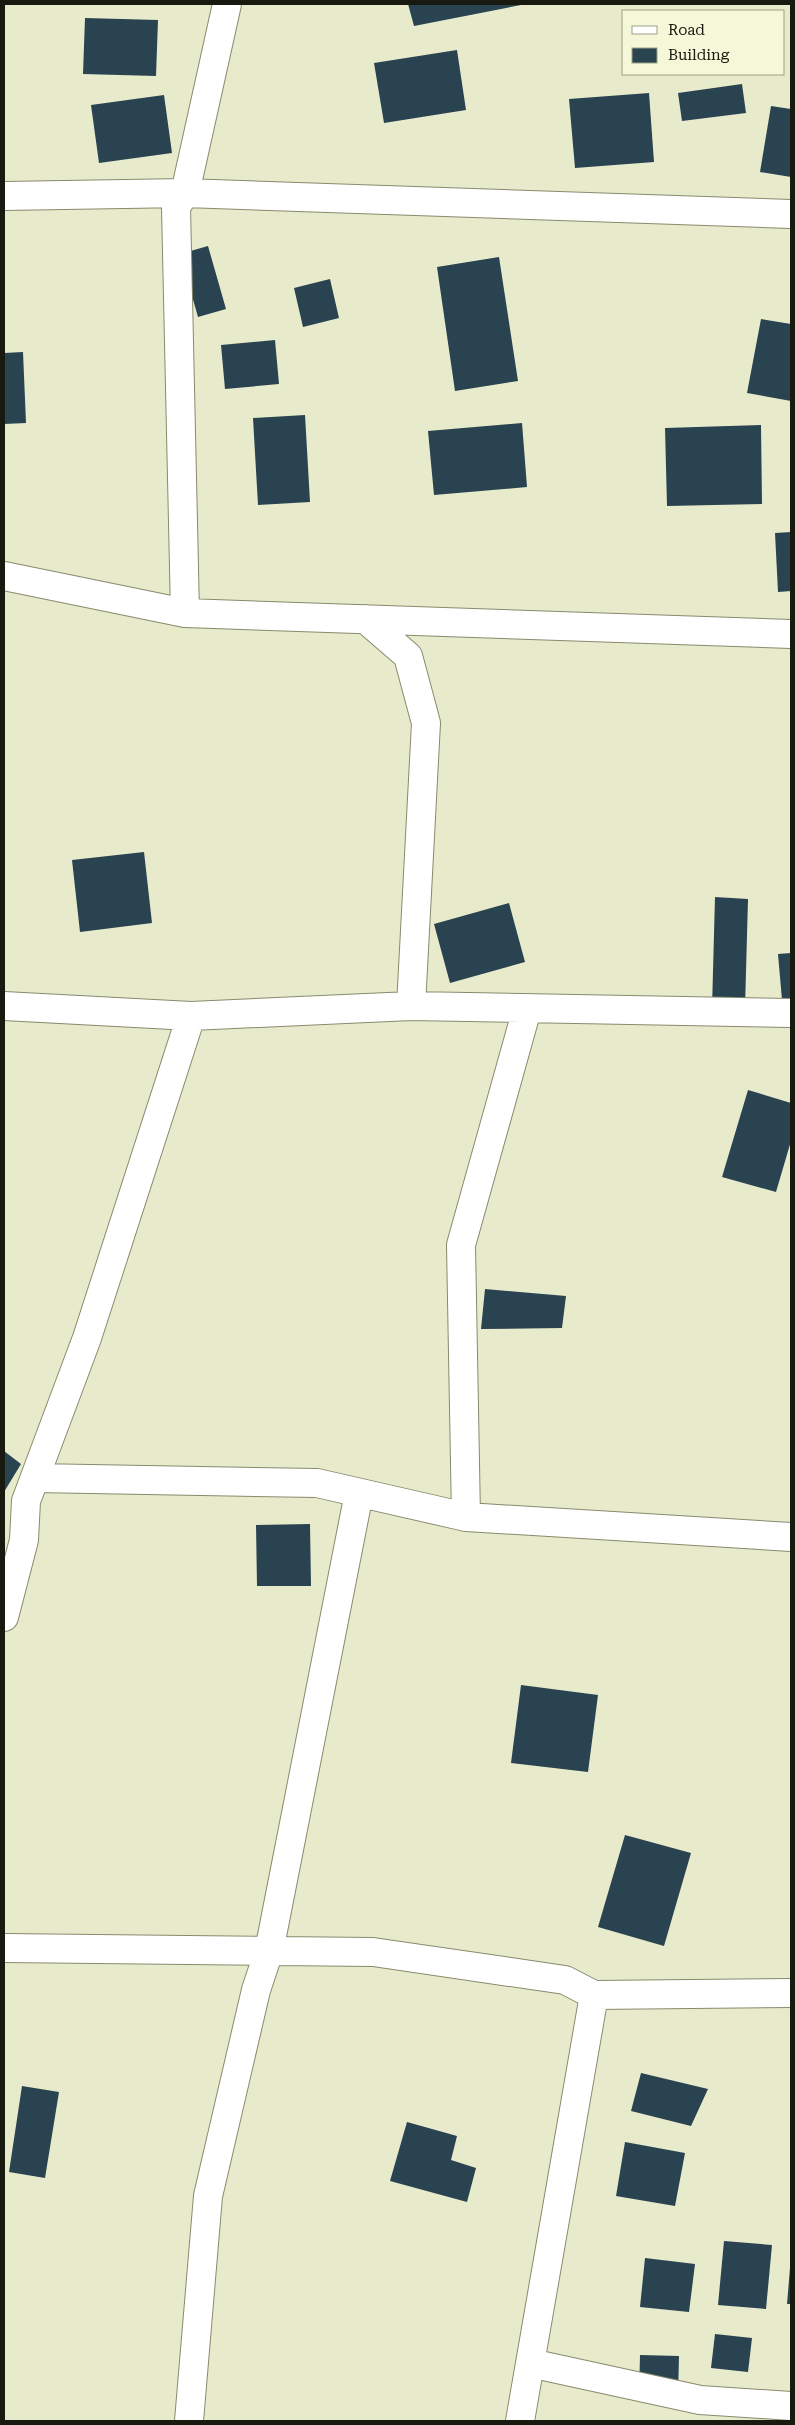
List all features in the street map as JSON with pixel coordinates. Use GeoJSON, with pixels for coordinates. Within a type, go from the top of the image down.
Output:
{"type":"FeatureCollection","features":[{"type":"Feature","properties":{"kind":"street"},"geometry":{"type":"LineString","coordinates":[[185,613],[176,207],[185,193],[227,4]]}},
{"type":"Feature","properties":{"kind":"street"},"geometry":{"type":"LineString","coordinates":[[4,196],[185,193],[791,214]]}},
{"type":"Feature","properties":{"kind":"street"},"geometry":{"type":"LineString","coordinates":[[4,576],[185,613],[791,634]]}},
{"type":"Feature","properties":{"kind":"street"},"geometry":{"type":"LineString","coordinates":[[365,619],[408,656],[426,723],[411,1006]]}},
{"type":"Feature","properties":{"kind":"street"},"geometry":{"type":"LineString","coordinates":[[4,1006],[191,1016],[411,1006],[791,1013]]}},
{"type":"Feature","properties":{"kind":"street"},"geometry":{"type":"LineString","coordinates":[[466,1518],[461,1245],[527,1008]]}},
{"type":"Feature","properties":{"kind":"street"},"geometry":{"type":"LineString","coordinates":[[4,1616],[14,1538],[87,1338],[191,1016]]}},
{"type":"Feature","properties":{"kind":"street"},"geometry":{"type":"LineString","coordinates":[[35,1478],[316,1483],[466,1518],[791,1537]]}},
{"type":"Feature","properties":{"kind":"street"},"geometry":{"type":"LineString","coordinates":[[189,2421],[208,2196],[256,1990],[270,1951],[359,1493]]}},
{"type":"Feature","properties":{"kind":"street"},"geometry":{"type":"LineString","coordinates":[[4,1948],[373,1952],[565,1980],[594,1995],[791,1993]]}},
{"type":"Feature","properties":{"kind":"street"},"geometry":{"type":"LineString","coordinates":[[520,2421],[594,1995]]}},
{"type":"Feature","properties":{"kind":"street"},"geometry":{"type":"LineString","coordinates":[[530,2364],[700,2400],[791,2406]]}},
{"type":"Feature","properties":{"kind":"building"},"geometry":{"type":"Polygon","coordinates":[[[408,4],[521,4],[521,5],[414,26],[408,4]]]}},
{"type":"Feature","properties":{"kind":"building"},"geometry":{"type":"Polygon","coordinates":[[[85,18],[158,20],[156,76],[83,74],[85,18]]]}},
{"type":"Feature","properties":{"kind":"building"},"geometry":{"type":"Polygon","coordinates":[[[457,50],[466,110],[384,123],[374,63],[457,50]]]}},
{"type":"Feature","properties":{"kind":"building"},"geometry":{"type":"Polygon","coordinates":[[[742,84],[746,113],[682,121],[678,93],[742,84]]]}},
{"type":"Feature","properties":{"kind":"building"},"geometry":{"type":"Polygon","coordinates":[[[649,93],[654,162],[575,168],[569,99],[649,93]]]}},
{"type":"Feature","properties":{"kind":"building"},"geometry":{"type":"Polygon","coordinates":[[[164,95],[172,153],[99,163],[91,105],[164,95]]]}},
{"type":"Feature","properties":{"kind":"building"},"geometry":{"type":"Polygon","coordinates":[[[771,106],[791,109],[791,177],[760,172],[771,106]]]}},
{"type":"Feature","properties":{"kind":"building"},"geometry":{"type":"Polygon","coordinates":[[[208,246],[226,309],[198,317],[180,254],[208,246]]]}},
{"type":"Feature","properties":{"kind":"building"},"geometry":{"type":"Polygon","coordinates":[[[499,257],[518,381],[455,391],[437,267],[499,257]]]}},
{"type":"Feature","properties":{"kind":"building"},"geometry":{"type":"Polygon","coordinates":[[[330,279],[339,318],[303,327],[294,288],[330,279]]]}},
{"type":"Feature","properties":{"kind":"building"},"geometry":{"type":"Polygon","coordinates":[[[761,319],[791,324],[791,401],[747,393],[761,319]]]}},
{"type":"Feature","properties":{"kind":"building"},"geometry":{"type":"Polygon","coordinates":[[[275,340],[279,384],[225,389],[221,345],[275,340]]]}},
{"type":"Feature","properties":{"kind":"building"},"geometry":{"type":"Polygon","coordinates":[[[23,352],[26,423],[4,424],[4,353],[23,352]]]}},
{"type":"Feature","properties":{"kind":"building"},"geometry":{"type":"Polygon","coordinates":[[[305,415],[310,502],[258,505],[253,418],[305,415]]]}},
{"type":"Feature","properties":{"kind":"building"},"geometry":{"type":"Polygon","coordinates":[[[522,423],[527,487],[434,495],[428,431],[522,423]]]}},
{"type":"Feature","properties":{"kind":"building"},"geometry":{"type":"Polygon","coordinates":[[[761,425],[762,504],[667,506],[665,428],[761,425]]]}},
{"type":"Feature","properties":{"kind":"building"},"geometry":{"type":"Polygon","coordinates":[[[791,532],[791,591],[778,592],[775,533],[791,532]]]}},
{"type":"Feature","properties":{"kind":"building"},"geometry":{"type":"Polygon","coordinates":[[[144,852],[152,923],[80,932],[72,860],[144,852]]]}},
{"type":"Feature","properties":{"kind":"building"},"geometry":{"type":"Polygon","coordinates":[[[715,897],[748,899],[745,1008],[712,1008],[715,897]]]}},
{"type":"Feature","properties":{"kind":"building"},"geometry":{"type":"Polygon","coordinates":[[[509,903],[525,962],[450,983],[434,924],[509,903]]]}},
{"type":"Feature","properties":{"kind":"building"},"geometry":{"type":"Polygon","coordinates":[[[791,953],[791,999],[782,1000],[778,954],[791,953]]]}},
{"type":"Feature","properties":{"kind":"building"},"geometry":{"type":"Polygon","coordinates":[[[748,1090],[791,1103],[791,1141],[776,1192],[722,1177],[748,1090]]]}},
{"type":"Feature","properties":{"kind":"building"},"geometry":{"type":"Polygon","coordinates":[[[485,1289],[566,1296],[562,1328],[481,1329],[485,1289]]]}},
{"type":"Feature","properties":{"kind":"building"},"geometry":{"type":"Polygon","coordinates":[[[4,1451],[21,1464],[4,1492],[4,1451]]]}},
{"type":"Feature","properties":{"kind":"building"},"geometry":{"type":"Polygon","coordinates":[[[310,1524],[311,1586],[257,1586],[256,1525],[310,1524]]]}},
{"type":"Feature","properties":{"kind":"building"},"geometry":{"type":"Polygon","coordinates":[[[521,1685],[598,1695],[588,1772],[511,1763],[521,1685]]]}},
{"type":"Feature","properties":{"kind":"building"},"geometry":{"type":"Polygon","coordinates":[[[625,1835],[691,1853],[664,1946],[598,1927],[625,1835]]]}},
{"type":"Feature","properties":{"kind":"building"},"geometry":{"type":"Polygon","coordinates":[[[641,2073],[708,2089],[691,2126],[631,2111],[641,2073]]]}},
{"type":"Feature","properties":{"kind":"building"},"geometry":{"type":"Polygon","coordinates":[[[22,2086],[59,2092],[45,2178],[9,2172],[22,2086]]]}},
{"type":"Feature","properties":{"kind":"building"},"geometry":{"type":"Polygon","coordinates":[[[407,2122],[457,2136],[451,2160],[476,2168],[467,2202],[390,2181],[407,2122]]]}},
{"type":"Feature","properties":{"kind":"building"},"geometry":{"type":"Polygon","coordinates":[[[625,2142],[685,2153],[675,2206],[616,2196],[625,2142]]]}},
{"type":"Feature","properties":{"kind":"building"},"geometry":{"type":"Polygon","coordinates":[[[724,2241],[772,2245],[766,2309],[718,2305],[724,2241]]]}},
{"type":"Feature","properties":{"kind":"building"},"geometry":{"type":"Polygon","coordinates":[[[645,2258],[695,2264],[689,2312],[640,2307],[645,2258]]]}},
{"type":"Feature","properties":{"kind":"building"},"geometry":{"type":"Polygon","coordinates":[[[790,2268],[791,2304],[787,2304],[790,2268]]]}},
{"type":"Feature","properties":{"kind":"building"},"geometry":{"type":"Polygon","coordinates":[[[715,2334],[752,2338],[748,2372],[711,2368],[715,2334]]]}},
{"type":"Feature","properties":{"kind":"building"},"geometry":{"type":"Polygon","coordinates":[[[640,2355],[679,2356],[678,2397],[639,2396],[640,2355]]]}}]}
